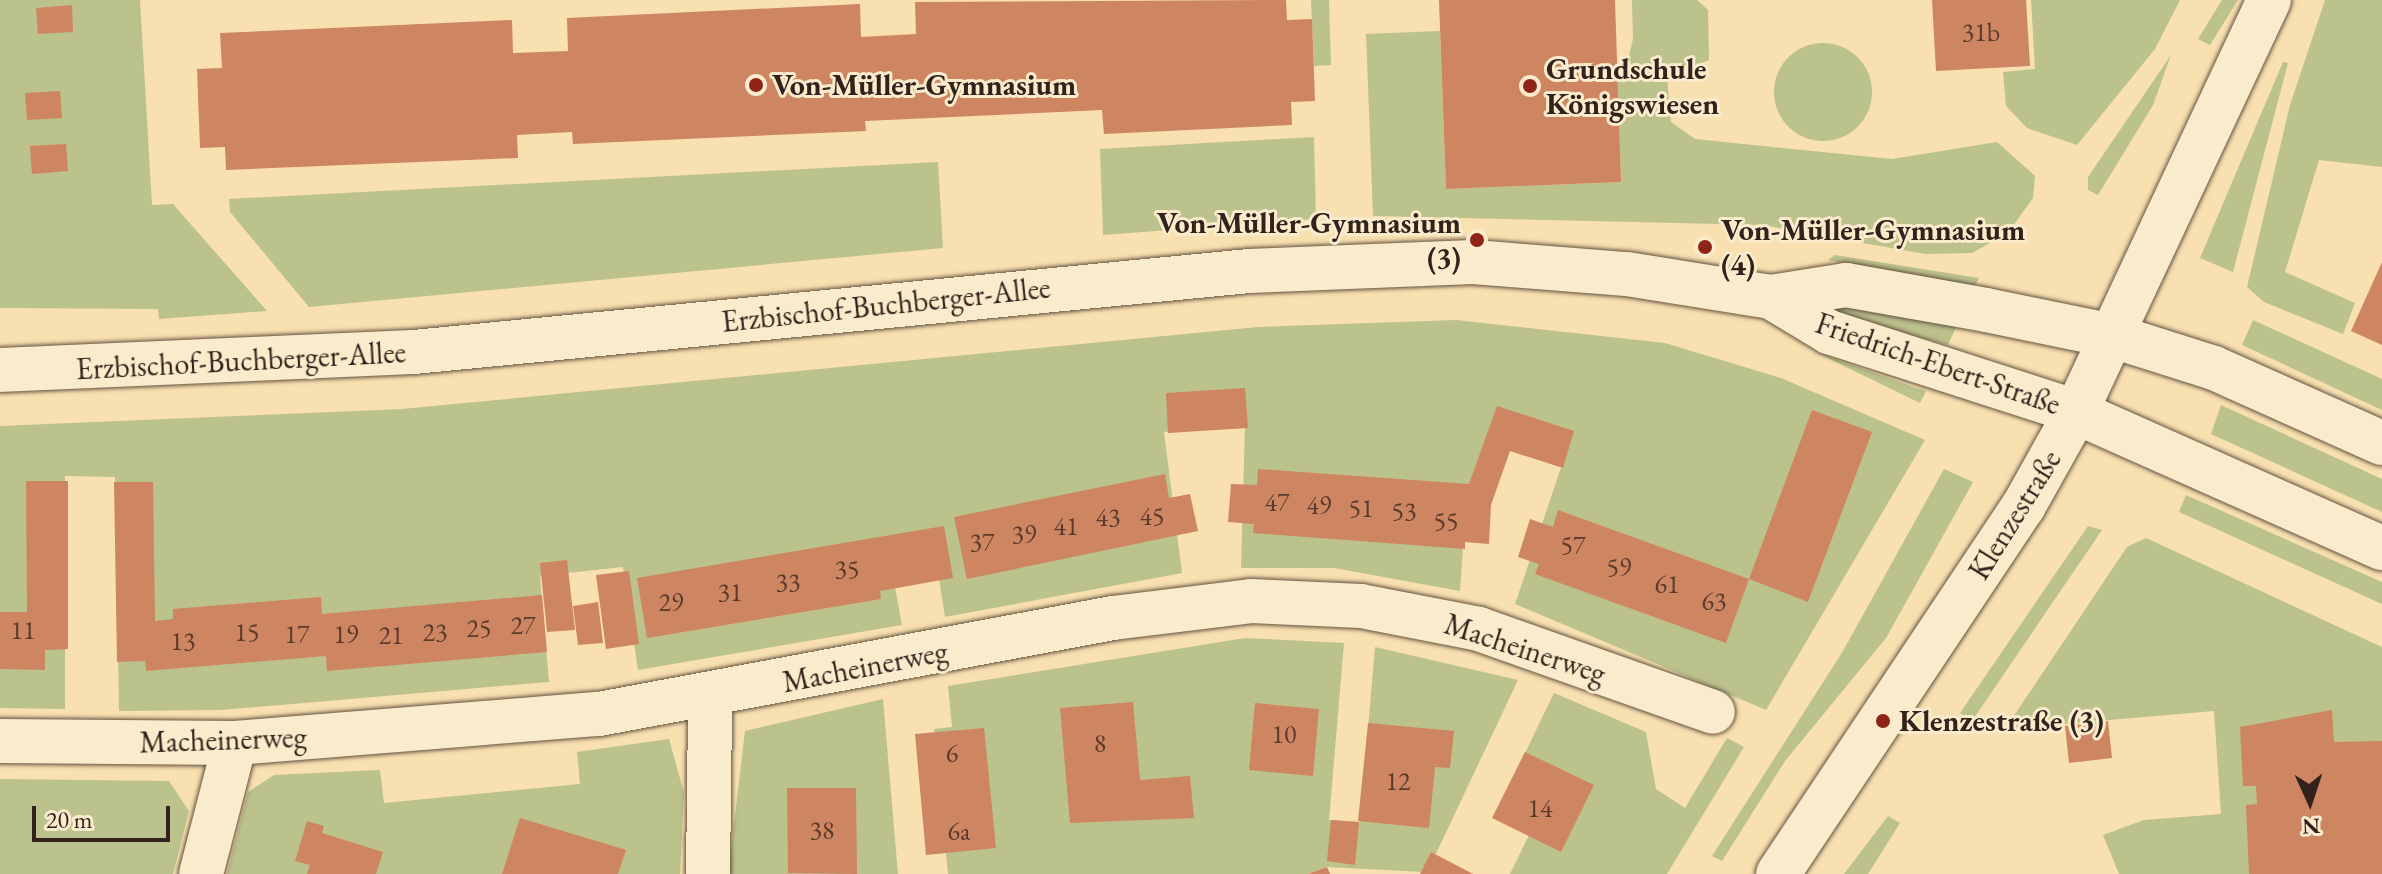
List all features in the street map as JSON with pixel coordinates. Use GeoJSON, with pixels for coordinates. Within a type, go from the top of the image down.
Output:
{"type":"FeatureCollection","features":[{"type":"Feature","properties":{"kind":"street","name":"Klenzestraße"},"geometry":{"type":"LineString","coordinates":[[1778,874],[2023,507],[2076,412],[2113,336],[2269,0]]}},
{"type":"Feature","properties":{"kind":"street","name":"Erzbischof-Buchberger-Allee"},"geometry":{"type":"LineString","coordinates":[[0,370],[414,352],[1361,264],[1556,267],[1771,297]]}},
{"type":"Feature","properties":{"kind":"street","name":"Friedrich-Ebert-Straße"},"geometry":{"type":"LineString","coordinates":[[1771,297],[1846,285],[2113,336],[2214,368],[2382,443]]}},
{"type":"Feature","properties":{"kind":"street","name":"Friedrich-Ebert-Straße"},"geometry":{"type":"LineString","coordinates":[[1771,297],[1829,332],[2076,412],[2382,548]]}},
{"type":"Feature","properties":{"kind":"street","name":"Macheinerweg"},"geometry":{"type":"LineString","coordinates":[[0,741],[235,743],[485,726],[710,698],[1113,618],[1251,601],[1361,606],[1479,629],[1713,712]]}},
{"type":"Feature","properties":{"kind":"street"},"geometry":{"type":"LineString","coordinates":[[708,874],[710,698]]}},
{"type":"Feature","properties":{"kind":"street"},"geometry":{"type":"LineString","coordinates":[[201,874],[235,743]]}},
{"type":"Feature","properties":{"kind":"green space"},"geometry":{"type":"Polygon","coordinates":[[[0,0],[140,0],[152,205],[173,204],[267,311],[159,319],[158,309],[0,308],[0,0]]]}},
{"type":"Feature","properties":{"kind":"green space"},"geometry":{"type":"Polygon","coordinates":[[[1311,0],[1329,0],[1331,65],[1314,66],[1311,0]]]}},
{"type":"Feature","properties":{"kind":"green space"},"geometry":{"type":"Polygon","coordinates":[[[1632,0],[1697,0],[1708,10],[1709,60],[1667,78],[1671,122],[1695,139],[1892,159],[1997,142],[2035,176],[2033,198],[2008,233],[1972,253],[1925,254],[1763,225],[1373,216],[1366,34],[1440,31],[1446,189],[1621,182],[1617,65],[1627,64],[1633,39],[1632,0]]]}},
{"type":"Feature","properties":{"kind":"green space"},"geometry":{"type":"Polygon","coordinates":[[[2031,0],[2180,0],[2155,49],[2077,145],[2027,128],[2006,106],[2003,72],[2035,69],[2031,0]]]}},
{"type":"Feature","properties":{"kind":"green space"},"geometry":{"type":"Polygon","coordinates":[[[2222,0],[2238,0],[2210,45],[2198,39],[2222,0]]]}},
{"type":"Feature","properties":{"kind":"green space"},"geometry":{"type":"Polygon","coordinates":[[[2325,0],[2382,0],[2382,167],[2319,160],[2285,272],[2355,303],[2343,334],[2264,302],[2247,287],[2290,105],[2325,0]]]}},
{"type":"Feature","properties":{"kind":"green space"},"geometry":{"type":"Polygon","coordinates":[[[1823,43],[1842,47],[1857,58],[1868,73],[1872,92],[1868,111],[1857,126],[1842,137],[1823,141],[1804,137],[1789,126],[1778,111],[1774,92],[1778,73],[1789,58],[1804,47],[1823,43]]]}},
{"type":"Feature","properties":{"kind":"green space"},"geometry":{"type":"Polygon","coordinates":[[[2171,55],[2153,105],[2098,195],[2088,190],[2088,177],[2171,55]]]}},
{"type":"Feature","properties":{"kind":"green space"},"geometry":{"type":"Polygon","coordinates":[[[2283,62],[2288,63],[2233,272],[2200,258],[2283,62]]]}},
{"type":"Feature","properties":{"kind":"green space"},"geometry":{"type":"Polygon","coordinates":[[[1314,137],[1316,219],[1103,235],[1100,149],[1314,137]]]}},
{"type":"Feature","properties":{"kind":"green space"},"geometry":{"type":"Polygon","coordinates":[[[938,162],[943,248],[309,307],[230,212],[229,199],[938,162]]]}},
{"type":"Feature","properties":{"kind":"green space"},"geometry":{"type":"Polygon","coordinates":[[[1835,255],[1979,278],[1974,288],[1828,260],[1835,255]]]}},
{"type":"Feature","properties":{"kind":"green space"},"geometry":{"type":"Polygon","coordinates":[[[1838,306],[1956,327],[1948,345],[1840,315],[1838,306]]]}},
{"type":"Feature","properties":{"kind":"green space"},"geometry":{"type":"Polygon","coordinates":[[[1456,320],[1665,343],[1781,378],[1925,440],[1766,710],[1515,604],[1573,432],[1498,408],[1463,547],[1460,591],[1334,568],[1241,568],[1245,426],[1164,432],[1182,573],[945,617],[939,579],[895,587],[902,625],[638,670],[623,567],[540,576],[549,682],[221,710],[119,711],[115,477],[65,476],[65,709],[0,708],[0,426],[402,409],[1258,327],[1456,320]]]}},
{"type":"Feature","properties":{"kind":"green space"},"geometry":{"type":"Polygon","coordinates":[[[2253,320],[2382,379],[2382,410],[2242,345],[2253,320]]]}},
{"type":"Feature","properties":{"kind":"green space"},"geometry":{"type":"Polygon","coordinates":[[[1815,352],[1916,388],[1926,391],[1920,403],[1815,352]]]}},
{"type":"Feature","properties":{"kind":"green space"},"geometry":{"type":"Polygon","coordinates":[[[2221,405],[2382,479],[2382,512],[2211,434],[2221,405]]]}},
{"type":"Feature","properties":{"kind":"green space"},"geometry":{"type":"Polygon","coordinates":[[[1944,469],[1973,482],[1886,638],[1785,761],[1722,861],[1712,856],[1843,651],[1944,469]]]}},
{"type":"Feature","properties":{"kind":"green space"},"geometry":{"type":"Polygon","coordinates":[[[2186,495],[2382,582],[2382,604],[2179,512],[2186,495]]]}},
{"type":"Feature","properties":{"kind":"green space"},"geometry":{"type":"Polygon","coordinates":[[[2088,526],[2102,530],[1972,721],[1960,713],[2088,526]]]}},
{"type":"Feature","properties":{"kind":"green space"},"geometry":{"type":"Polygon","coordinates":[[[2146,538],[2382,647],[2382,874],[2119,874],[2103,835],[2144,820],[2221,814],[2214,711],[2005,729],[2127,547],[2146,538]]]}},
{"type":"Feature","properties":{"kind":"green space"},"geometry":{"type":"Polygon","coordinates":[[[1245,638],[1344,643],[1329,820],[1360,822],[1375,647],[1518,680],[1434,858],[1463,874],[1327,867],[1308,874],[948,874],[934,729],[952,727],[948,686],[1245,638]]]}},
{"type":"Feature","properties":{"kind":"green space"},"geometry":{"type":"Polygon","coordinates":[[[1554,693],[1646,732],[1656,789],[1685,808],[1727,738],[1744,747],[1667,874],[1510,874],[1529,835],[1494,817],[1554,693]]]}},
{"type":"Feature","properties":{"kind":"green space"},"geometry":{"type":"Polygon","coordinates":[[[883,699],[898,874],[728,874],[745,731],[883,699]]]}},
{"type":"Feature","properties":{"kind":"green space"},"geometry":{"type":"Polygon","coordinates":[[[669,739],[684,793],[680,874],[227,874],[248,792],[274,775],[380,770],[384,803],[580,784],[577,752],[669,739]]]}},
{"type":"Feature","properties":{"kind":"green space"},"geometry":{"type":"Polygon","coordinates":[[[0,779],[169,781],[189,811],[173,874],[0,874],[0,779]]]}},
{"type":"Feature","properties":{"kind":"green space"},"geometry":{"type":"Polygon","coordinates":[[[1888,816],[1900,823],[1868,874],[1844,874],[1888,816]]]}},
{"type":"Feature","properties":{"kind":"building","name":"Von-Müller-Gymnasium"},"geometry":{"type":"Polygon","coordinates":[[[1286,0],[1287,20],[1312,19],[1315,101],[1291,102],[1292,125],[1104,134],[1102,110],[865,121],[866,131],[573,144],[572,132],[517,135],[518,158],[226,170],[225,147],[200,148],[197,69],[222,68],[220,33],[512,20],[513,53],[568,51],[567,18],[860,4],[861,37],[916,34],[915,2],[1286,0]]]}},
{"type":"Feature","properties":{"kind":"building","name":"Grundschule Königswiesen"},"geometry":{"type":"Polygon","coordinates":[[[1439,0],[1615,0],[1621,182],[1446,189],[1439,0]]]}},
{"type":"Feature","properties":{"kind":"building"},"geometry":{"type":"Polygon","coordinates":[[[1932,0],[2026,0],[2030,66],[1936,71],[1932,0]]]}},
{"type":"Feature","properties":{"kind":"building"},"geometry":{"type":"Polygon","coordinates":[[[72,5],[73,32],[38,34],[36,8],[72,5]]]}},
{"type":"Feature","properties":{"kind":"building"},"geometry":{"type":"Polygon","coordinates":[[[60,91],[62,118],[27,120],[25,93],[60,91]]]}},
{"type":"Feature","properties":{"kind":"building"},"geometry":{"type":"Polygon","coordinates":[[[66,144],[68,171],[32,174],[30,146],[66,144]]]}},
{"type":"Feature","properties":{"kind":"building"},"geometry":{"type":"Polygon","coordinates":[[[2382,262],[2382,345],[2351,331],[2382,262]]]}},
{"type":"Feature","properties":{"kind":"building"},"geometry":{"type":"Polygon","coordinates":[[[1245,388],[1248,428],[1168,433],[1166,393],[1245,388]]]}},
{"type":"Feature","properties":{"kind":"building"},"geometry":{"type":"Polygon","coordinates":[[[1497,406],[1574,431],[1563,468],[1510,451],[1491,505],[1489,544],[1465,542],[1465,549],[1253,533],[1254,524],[1228,522],[1231,484],[1257,485],[1258,469],[1469,484],[1497,406]]]}},
{"type":"Feature","properties":{"kind":"building"},"geometry":{"type":"Polygon","coordinates":[[[1812,410],[1872,432],[1808,602],[1749,579],[1812,410]]]}},
{"type":"Feature","properties":{"kind":"building"},"geometry":{"type":"Polygon","coordinates":[[[1165,474],[1169,498],[1190,494],[1198,531],[967,579],[954,517],[1165,474]]]}},
{"type":"Feature","properties":{"kind":"building"},"geometry":{"type":"Polygon","coordinates":[[[26,481],[68,481],[68,649],[45,650],[45,670],[0,669],[0,612],[27,612],[26,481]]]}},
{"type":"Feature","properties":{"kind":"building"},"geometry":{"type":"Polygon","coordinates":[[[114,482],[153,482],[155,621],[173,619],[173,609],[321,597],[322,614],[542,595],[547,652],[327,671],[326,656],[146,671],[145,661],[117,662],[114,482]]]}},
{"type":"Feature","properties":{"kind":"building"},"geometry":{"type":"Polygon","coordinates":[[[1558,510],[1749,579],[1726,643],[1535,574],[1539,564],[1518,557],[1530,519],[1553,527],[1558,510]]]}},
{"type":"Feature","properties":{"kind":"building"},"geometry":{"type":"Polygon","coordinates":[[[944,526],[953,578],[880,591],[881,599],[647,638],[637,578],[944,526]]]}},
{"type":"Feature","properties":{"kind":"building"},"geometry":{"type":"Polygon","coordinates":[[[567,560],[575,630],[547,632],[540,563],[567,560]]]}},
{"type":"Feature","properties":{"kind":"building"},"geometry":{"type":"Polygon","coordinates":[[[629,571],[639,644],[606,649],[596,575],[629,571]]]}},
{"type":"Feature","properties":{"kind":"building"},"geometry":{"type":"Polygon","coordinates":[[[598,602],[603,643],[578,645],[573,606],[598,602]]]}},
{"type":"Feature","properties":{"kind":"building"},"geometry":{"type":"Polygon","coordinates":[[[1133,702],[1140,780],[1190,776],[1194,818],[1070,823],[1060,708],[1133,702]]]}},
{"type":"Feature","properties":{"kind":"building"},"geometry":{"type":"Polygon","coordinates":[[[1255,703],[1319,709],[1313,776],[1249,770],[1255,703]]]}},
{"type":"Feature","properties":{"kind":"building"},"geometry":{"type":"Polygon","coordinates":[[[2332,710],[2334,742],[2382,741],[2382,874],[2249,874],[2246,805],[2257,804],[2256,786],[2243,786],[2240,727],[2332,710]]]}},
{"type":"Feature","properties":{"kind":"building"},"geometry":{"type":"Polygon","coordinates":[[[2108,721],[2112,758],[2069,763],[2065,726],[2108,721]]]}},
{"type":"Feature","properties":{"kind":"building"},"geometry":{"type":"Polygon","coordinates":[[[1368,723],[1454,731],[1450,768],[1435,767],[1429,828],[1358,821],[1368,723]]]}},
{"type":"Feature","properties":{"kind":"building"},"geometry":{"type":"Polygon","coordinates":[[[984,728],[996,848],[926,855],[915,734],[984,728]]]}},
{"type":"Feature","properties":{"kind":"building"},"geometry":{"type":"Polygon","coordinates":[[[1525,752],[1594,785],[1561,852],[1492,818],[1525,752]]]}},
{"type":"Feature","properties":{"kind":"building"},"geometry":{"type":"Polygon","coordinates":[[[787,788],[856,788],[857,874],[788,873],[787,788]]]}},
{"type":"Feature","properties":{"kind":"building"},"geometry":{"type":"Polygon","coordinates":[[[520,818],[626,850],[618,874],[502,874],[520,818]]]}},
{"type":"Feature","properties":{"kind":"building"},"geometry":{"type":"Polygon","coordinates":[[[1331,820],[1359,822],[1355,865],[1327,861],[1331,820]]]}},
{"type":"Feature","properties":{"kind":"building"},"geometry":{"type":"Polygon","coordinates":[[[307,821],[324,826],[322,833],[383,852],[376,874],[307,874],[310,865],[295,861],[307,821]]]}},
{"type":"Feature","properties":{"kind":"building"},"geometry":{"type":"Polygon","coordinates":[[[1431,852],[1473,874],[1420,874],[1431,852]]]}},
{"type":"Feature","properties":{"kind":"building"},"geometry":{"type":"Polygon","coordinates":[[[1327,867],[1330,874],[1308,874],[1327,867]]]}},
{"type":"Feature","properties":{"kind":"place","name":"Von-Müller-Gymnasium"},"geometry":{"type":"Point","coordinates":[756,85]}},
{"type":"Feature","properties":{"kind":"place","name":"Grundschule Königswiesen"},"geometry":{"type":"Point","coordinates":[1530,86]}},
{"type":"Feature","properties":{"kind":"place","name":"Von-Müller-Gymnasium (3)"},"geometry":{"type":"Point","coordinates":[1477,240]}},
{"type":"Feature","properties":{"kind":"place","name":"Von-Müller-Gymnasium (4)"},"geometry":{"type":"Point","coordinates":[1705,247]}},
{"type":"Feature","properties":{"kind":"place","name":"Klenzestraße (3)"},"geometry":{"type":"Point","coordinates":[1883,721]}}]}
